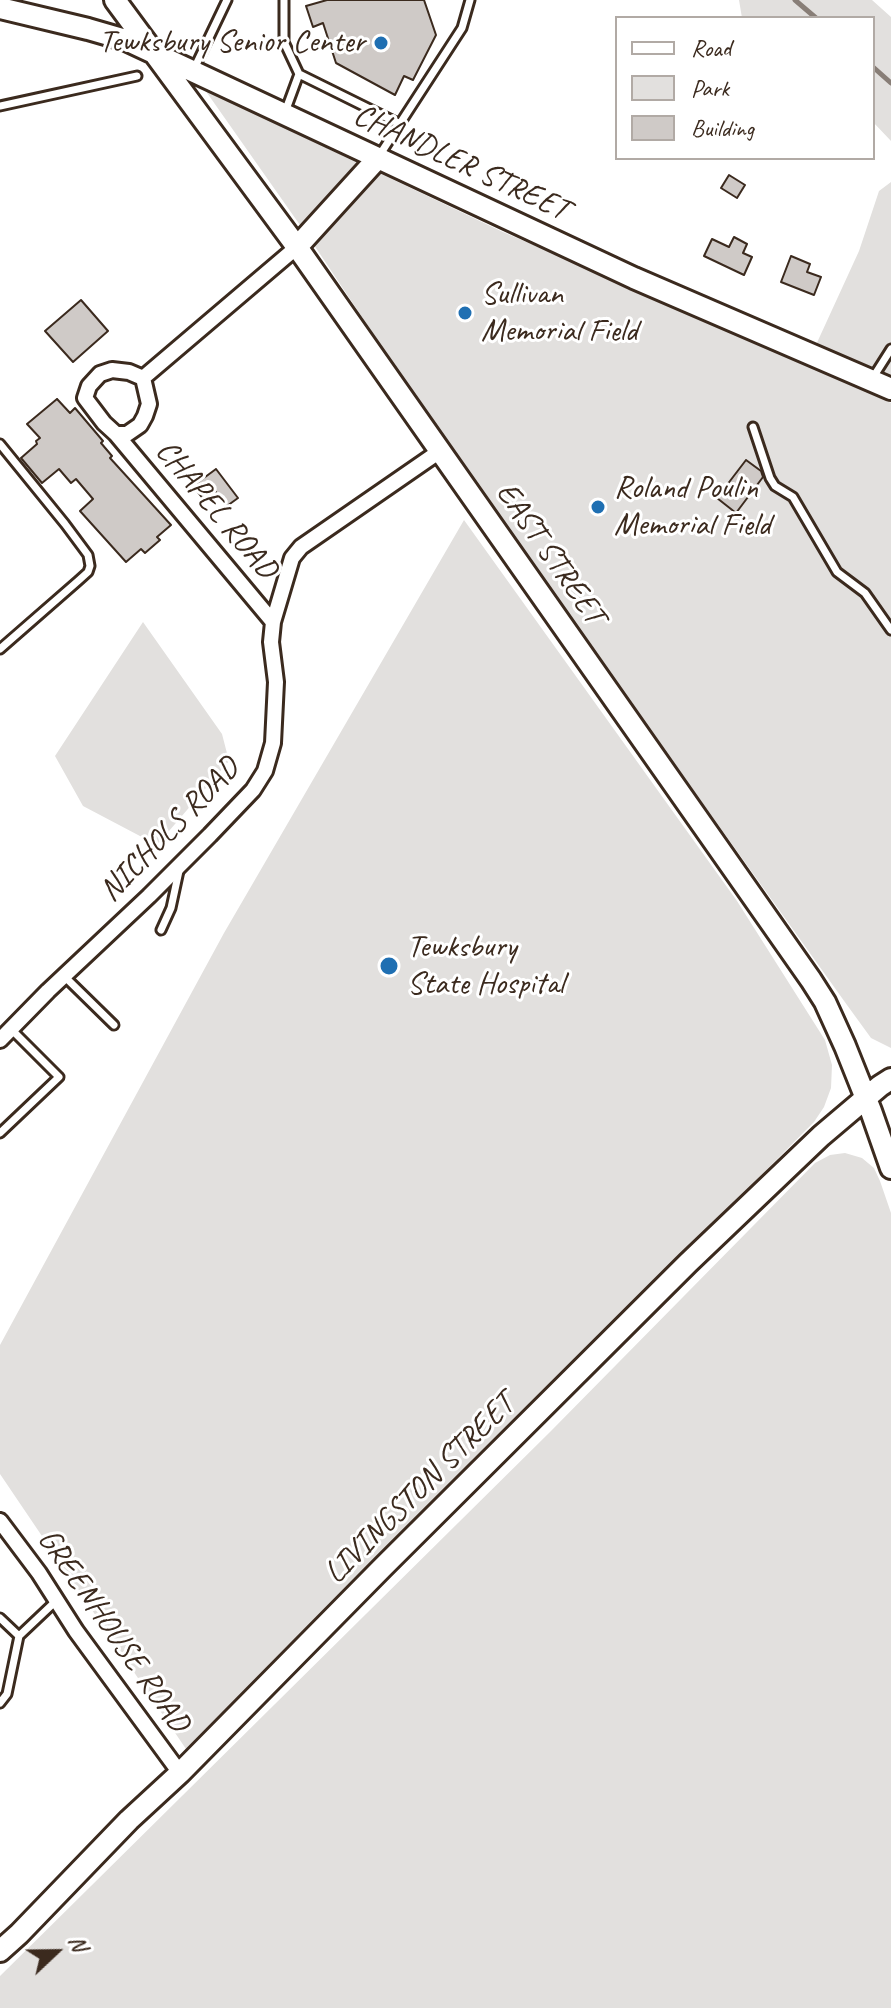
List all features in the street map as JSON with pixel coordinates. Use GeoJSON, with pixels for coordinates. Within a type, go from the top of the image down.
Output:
{"type":"FeatureCollection","features":[{"type":"Feature","properties":{"kind":"street","name":"EAST STREET"},"geometry":{"type":"LineString","coordinates":[[115,0],[297,247],[811,980],[825,1002],[866,1098],[891,1168]]}},
{"type":"Feature","properties":{"kind":"street","name":"CHANDLER STREET"},"geometry":{"type":"LineString","coordinates":[[0,8],[88,29],[155,52],[634,278],[891,389]]}},
{"type":"Feature","properties":{"kind":"street"},"geometry":{"type":"LineString","coordinates":[[143,378],[297,247],[377,159]]}},
{"type":"Feature","properties":{"kind":"street","name":"CHAPEL ROAD"},"geometry":{"type":"LineString","coordinates":[[116,434],[127,434],[140,425],[149,404],[143,378],[112,370],[100,374],[89,386],[85,398],[273,622]]}},
{"type":"Feature","properties":{"kind":"street","name":"NICHOLS ROAD"},"geometry":{"type":"LineString","coordinates":[[0,1040],[180,865],[253,790],[265,771],[273,743],[276,682],[271,642],[273,622],[292,558],[301,547],[440,451]]}},
{"type":"Feature","properties":{"kind":"street","name":"LIVINGSTON STREET"},"geometry":{"type":"LineString","coordinates":[[0,1951],[751,1201],[821,1136],[891,1079]]}},
{"type":"Feature","properties":{"kind":"street","name":"GREENHOUSE ROAD"},"geometry":{"type":"LineString","coordinates":[[0,1521],[180,1773]]}},
{"type":"Feature","properties":{"kind":"lane"},"geometry":{"type":"LineString","coordinates":[[194,71],[227,0]]}},
{"type":"Feature","properties":{"kind":"lane"},"geometry":{"type":"LineString","coordinates":[[284,0],[284,42],[299,74],[400,124]]}},
{"type":"Feature","properties":{"kind":"lane"},"geometry":{"type":"LineString","coordinates":[[377,159],[462,28],[470,0]]}},
{"type":"Feature","properties":{"kind":"lane"},"geometry":{"type":"LineString","coordinates":[[284,114],[299,74]]}},
{"type":"Feature","properties":{"kind":"lane"},"geometry":{"type":"LineString","coordinates":[[0,106],[137,76]]}},
{"type":"Feature","properties":{"kind":"lane"},"geometry":{"type":"LineString","coordinates":[[871,381],[891,349]]}},
{"type":"Feature","properties":{"kind":"lane"},"geometry":{"type":"LineString","coordinates":[[753,427],[775,486],[793,497],[837,572],[865,593],[891,630]]}},
{"type":"Feature","properties":{"kind":"lane"},"geometry":{"type":"LineString","coordinates":[[0,444],[88,555],[90,566],[88,572],[0,649]]}},
{"type":"Feature","properties":{"kind":"lane"},"geometry":{"type":"LineString","coordinates":[[161,930],[171,908],[180,865]]}},
{"type":"Feature","properties":{"kind":"lane"},"geometry":{"type":"LineString","coordinates":[[64,976],[114,1025]]}},
{"type":"Feature","properties":{"kind":"lane"},"geometry":{"type":"LineString","coordinates":[[0,1133],[59,1077],[11,1029]]}},
{"type":"Feature","properties":{"kind":"lane"},"geometry":{"type":"LineString","coordinates":[[0,1703],[7,1694],[19,1636],[57,1600]]}},
{"type":"Feature","properties":{"kind":"lane"},"geometry":{"type":"LineString","coordinates":[[0,1618],[19,1636]]}},
{"type":"Feature","properties":{"kind":"green space"},"geometry":{"type":"Polygon","coordinates":[[[739,0],[872,0],[891,17],[891,141],[875,124],[875,16],[742,16],[739,0]]]}},
{"type":"Feature","properties":{"kind":"green space"},"geometry":{"type":"Polygon","coordinates":[[[205,90],[503,232],[702,317],[891,403],[891,1048],[871,1038],[847,1005],[458,461],[314,245],[205,90]]]}},
{"type":"Feature","properties":{"kind":"green space"},"geometry":{"type":"Polygon","coordinates":[[[891,182],[891,379],[815,347],[859,251],[879,191],[891,182]]]}},
{"type":"Feature","properties":{"kind":"green space","name":"Tewksbury State Hospital"},"geometry":{"type":"Polygon","coordinates":[[[464,520],[737,901],[825,1040],[832,1065],[831,1088],[814,1122],[186,1749],[0,1474],[0,1345],[224,933],[464,520]]]}},
{"type":"Feature","properties":{"kind":"green space"},"geometry":{"type":"Polygon","coordinates":[[[143,622],[222,734],[229,761],[157,845],[83,806],[55,756],[143,622]]]}},
{"type":"Feature","properties":{"kind":"green space"},"geometry":{"type":"Polygon","coordinates":[[[845,1153],[862,1158],[874,1168],[891,1213],[891,2008],[0,2008],[0,1976],[550,1432],[815,1163],[830,1155],[845,1153]]]}},
{"type":"Feature","properties":{"kind":"building","name":"Tewksbury Senior Center"},"geometry":{"type":"Polygon","coordinates":[[[327,0],[424,0],[436,35],[413,80],[404,76],[395,95],[336,63],[323,23],[313,27],[306,6],[327,0]]]}},
{"type":"Feature","properties":{"kind":"building"},"geometry":{"type":"Polygon","coordinates":[[[729,175],[745,185],[737,198],[721,188],[729,175]]]}},
{"type":"Feature","properties":{"kind":"building"},"geometry":{"type":"Polygon","coordinates":[[[734,237],[747,244],[743,253],[752,257],[744,275],[704,256],[712,239],[729,247],[734,237]]]}},
{"type":"Feature","properties":{"kind":"building"},"geometry":{"type":"Polygon","coordinates":[[[791,256],[810,264],[807,272],[821,277],[814,295],[781,282],[791,256]]]}},
{"type":"Feature","properties":{"kind":"building"},"geometry":{"type":"Polygon","coordinates":[[[81,300],[108,331],[73,362],[45,331],[81,300]]]}},
{"type":"Feature","properties":{"kind":"building"},"geometry":{"type":"Polygon","coordinates":[[[57,399],[70,413],[75,408],[103,441],[101,443],[112,456],[110,458],[171,525],[145,553],[141,549],[126,562],[80,511],[93,499],[76,479],[71,483],[59,469],[42,483],[21,458],[40,438],[27,424],[57,399]]]}},
{"type":"Feature","properties":{"kind":"building"},"geometry":{"type":"Polygon","coordinates":[[[746,460],[761,471],[763,477],[736,513],[717,498],[746,460]]]}},
{"type":"Feature","properties":{"kind":"building"},"geometry":{"type":"Polygon","coordinates":[[[216,469],[238,498],[227,506],[216,492],[204,500],[193,486],[216,469]]]}},
{"type":"Feature","properties":{"kind":"waterway"},"geometry":{"type":"LineString","coordinates":[[795,0],[814,16]]}},
{"type":"Feature","properties":{"kind":"waterway"},"geometry":{"type":"LineString","coordinates":[[875,69],[891,83]]}},
{"type":"Feature","properties":{"kind":"place","name":"Tewksbury Senior Center"},"geometry":{"type":"Point","coordinates":[381,43]}},
{"type":"Feature","properties":{"kind":"place","name":"Sullivan Memorial Field"},"geometry":{"type":"Point","coordinates":[465,313]}},
{"type":"Feature","properties":{"kind":"place","name":"Roland Poulin Memorial Field"},"geometry":{"type":"Point","coordinates":[598,507]}},
{"type":"Feature","properties":{"kind":"place","name":"Tewksbury State Hospital"},"geometry":{"type":"Point","coordinates":[389,966]}}]}
